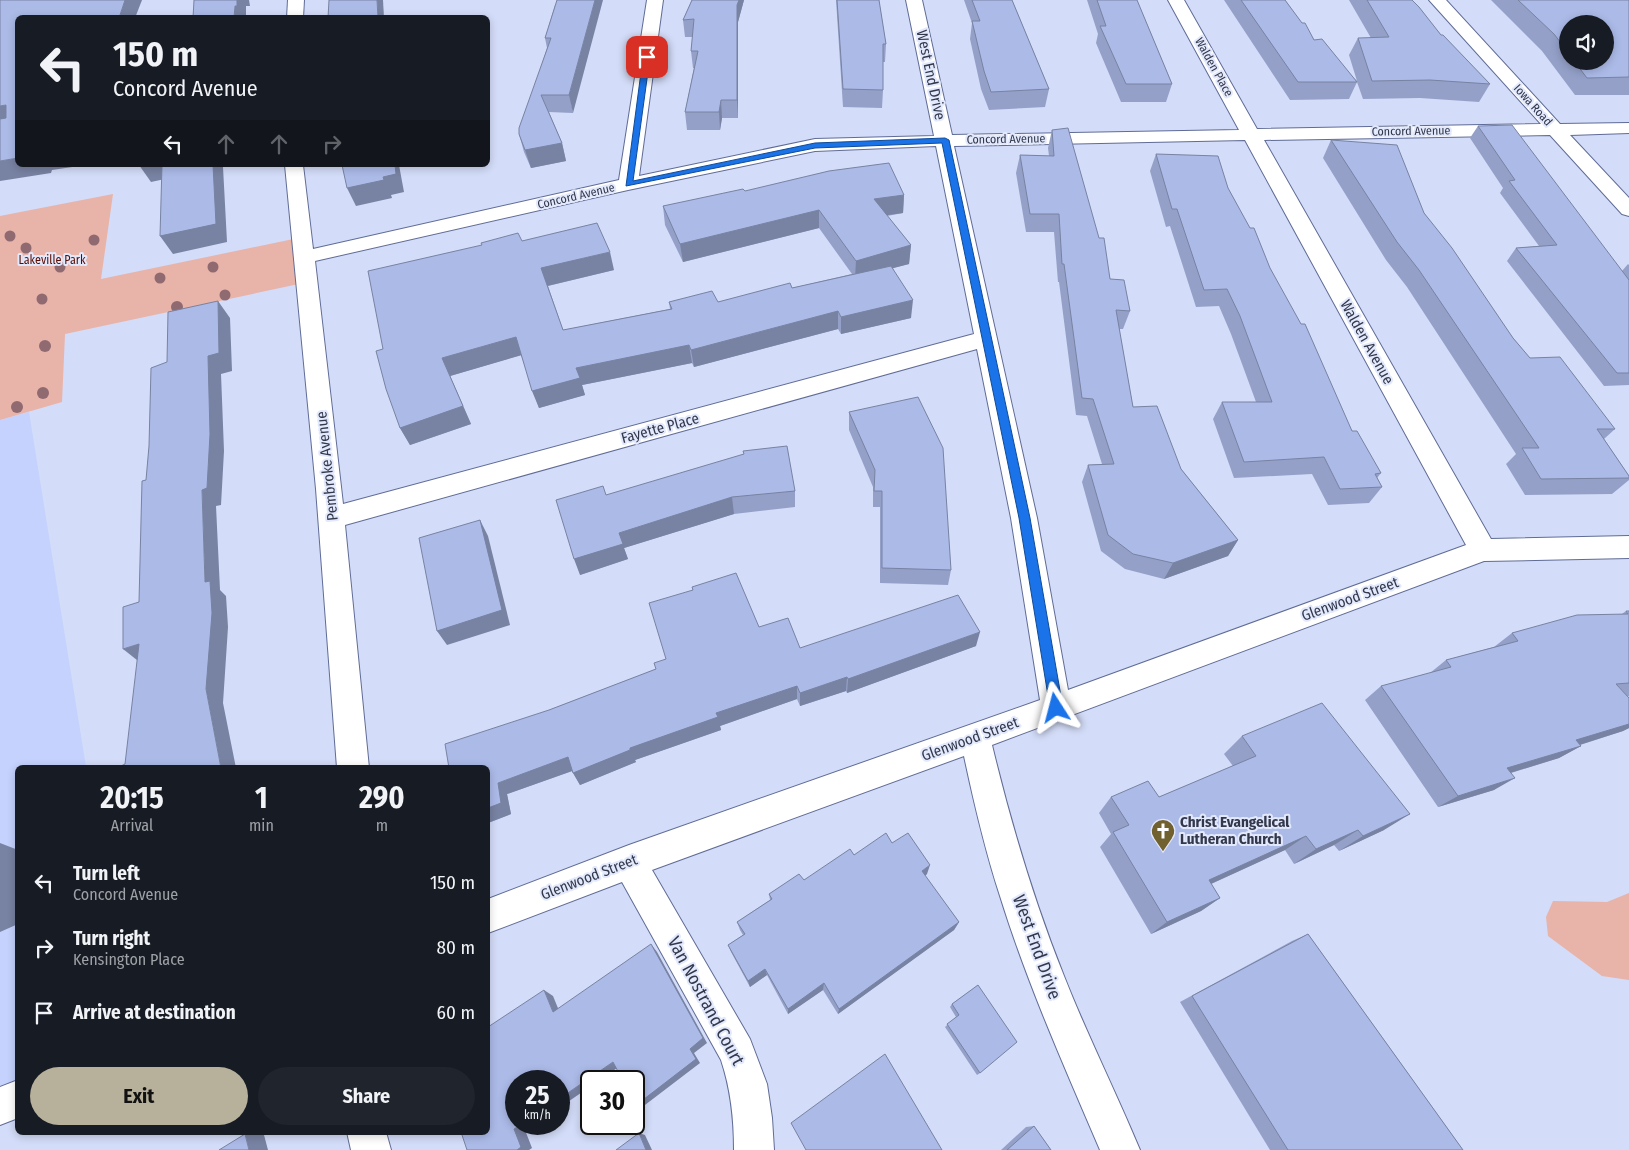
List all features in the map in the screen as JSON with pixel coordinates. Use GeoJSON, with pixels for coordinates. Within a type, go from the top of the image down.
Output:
{"type":"FeatureCollection","features":[{"type":"Feature","properties":{"kind":"street"},"geometry":{"type":"LineString","coordinates":[[295,15],[296,0]]}},
{"type":"Feature","properties":{"kind":"street"},"geometry":{"type":"LineString","coordinates":[[628,184],[655,0]]}},
{"type":"Feature","properties":{"kind":"street","name":"West End Drive"},"geometry":{"type":"LineString","coordinates":[[914,0],[1024,518],[1056,708]]}},
{"type":"Feature","properties":{"kind":"street","name":"Walden Place"},"geometry":{"type":"LineString","coordinates":[[1176,0],[1252,134]]}},
{"type":"Feature","properties":{"kind":"street","name":"Iowa Road"},"geometry":{"type":"LineString","coordinates":[[1437,0],[1629,210]]}},
{"type":"Feature","properties":{"kind":"street","name":"Concord Avenue"},"geometry":{"type":"LineString","coordinates":[[305,258],[628,184],[815,145],[945,140],[1629,128]]}},
{"type":"Feature","properties":{"kind":"street","name":"Walden Avenue"},"geometry":{"type":"LineString","coordinates":[[1252,134],[1483,550]]}},
{"type":"Feature","properties":{"kind":"street","name":"Pembroke Avenue"},"geometry":{"type":"LineString","coordinates":[[294,167],[332,518],[353,765]]}},
{"type":"Feature","properties":{"kind":"street","name":"Fayette Place"},"geometry":{"type":"LineString","coordinates":[[332,518],[987,338]]}},
{"type":"Feature","properties":{"kind":"street","name":"Glenwood Street"},"geometry":{"type":"LineString","coordinates":[[490,915],[630,862],[1056,708],[1483,550],[1629,547]]}},
{"type":"Feature","properties":{"kind":"street","name":"West End Drive"},"geometry":{"type":"LineString","coordinates":[[975,737],[991,807],[1025,920],[1076,1048],[1120,1150]]}},
{"type":"Feature","properties":{"kind":"street","name":"Van Nostrand Court"},"geometry":{"type":"LineString","coordinates":[[630,862],[738,1052],[748,1084],[753,1118],[754,1150]]}},
{"type":"Feature","properties":{"kind":"street"},"geometry":{"type":"LineString","coordinates":[[0,1106],[15,1100]]}},
{"type":"Feature","properties":{"kind":"street"},"geometry":{"type":"LineString","coordinates":[[367,1135],[371,1150]]}},
{"type":"Feature","properties":{"kind":"shaded area"},"geometry":{"type":"Polygon","coordinates":[[[29,412],[86,765],[15,765],[15,1102],[0,1108],[0,420],[29,412]]]}},
{"type":"Feature","properties":{"kind":"green space","name":"Lakeville Park"},"geometry":{"type":"Polygon","coordinates":[[[113,194],[101,279],[303,237],[308,282],[65,334],[62,402],[0,420],[0,216],[113,194]]]}},
{"type":"Feature","properties":{"kind":"green space"},"geometry":{"type":"Polygon","coordinates":[[[1629,893],[1629,980],[1602,976],[1548,936],[1546,917],[1553,901],[1607,902],[1629,893]]]}},
{"type":"Feature","properties":{"kind":"building"},"geometry":{"type":"Polygon","coordinates":[[[0,0],[125,0],[120,15],[15,15],[15,158],[0,161],[0,119],[6,118],[6,105],[0,106],[0,0]]]}},
{"type":"Feature","properties":{"kind":"building"},"geometry":{"type":"Polygon","coordinates":[[[194,0],[237,0],[234,15],[193,15],[194,0]]]}},
{"type":"Feature","properties":{"kind":"building"},"geometry":{"type":"Polygon","coordinates":[[[329,0],[377,0],[378,15],[328,15],[329,0]]]}},
{"type":"Feature","properties":{"kind":"building"},"geometry":{"type":"Polygon","coordinates":[[[557,0],[595,0],[569,95],[541,95],[562,143],[525,150],[519,134],[519,128],[551,38],[545,38],[557,0]]]}},
{"type":"Feature","properties":{"kind":"building"},"geometry":{"type":"Polygon","coordinates":[[[692,0],[739,0],[737,5],[737,100],[721,100],[719,112],[685,112],[698,51],[691,51],[694,19],[683,20],[692,0]]]}},
{"type":"Feature","properties":{"kind":"building"},"geometry":{"type":"Polygon","coordinates":[[[837,0],[879,0],[886,44],[883,44],[883,90],[843,89],[837,0]]]}},
{"type":"Feature","properties":{"kind":"building"},"geometry":{"type":"Polygon","coordinates":[[[972,0],[1012,0],[1049,89],[991,92],[972,21],[980,21],[972,0]]]}},
{"type":"Feature","properties":{"kind":"building"},"geometry":{"type":"Polygon","coordinates":[[[1097,0],[1137,0],[1172,84],[1126,84],[1100,26],[1106,26],[1097,0]]]}},
{"type":"Feature","properties":{"kind":"building"},"geometry":{"type":"Polygon","coordinates":[[[1241,0],[1285,0],[1302,23],[1305,23],[1314,40],[1322,39],[1357,82],[1298,82],[1241,0]]]}},
{"type":"Feature","properties":{"kind":"building"},"geometry":{"type":"Polygon","coordinates":[[[1367,0],[1412,0],[1441,35],[1490,84],[1430,80],[1372,81],[1358,38],[1389,37],[1367,0]]]}},
{"type":"Feature","properties":{"kind":"building"},"geometry":{"type":"Polygon","coordinates":[[[1518,0],[1629,0],[1629,77],[1587,78],[1581,70],[1614,70],[1614,15],[1559,15],[1559,40],[1518,0]]]}},
{"type":"Feature","properties":{"kind":"building"},"geometry":{"type":"Polygon","coordinates":[[[1512,125],[1629,280],[1629,373],[1617,373],[1516,248],[1557,245],[1509,181],[1515,180],[1478,126],[1512,125]]]}},
{"type":"Feature","properties":{"kind":"building"},"geometry":{"type":"Polygon","coordinates":[[[1068,128],[1099,238],[1104,238],[1110,279],[1124,280],[1130,311],[1116,310],[1133,407],[1157,406],[1181,469],[1238,540],[1173,563],[1133,554],[1108,535],[1088,465],[1114,464],[1093,399],[1082,398],[1064,264],[1062,264],[1059,214],[1030,214],[1020,155],[1054,156],[1052,130],[1068,128]]]}},
{"type":"Feature","properties":{"kind":"building"},"geometry":{"type":"Polygon","coordinates":[[[1331,140],[1397,145],[1424,213],[1452,248],[1513,338],[1530,358],[1560,357],[1615,429],[1597,429],[1629,478],[1541,479],[1522,448],[1539,448],[1419,270],[1397,242],[1331,140]]]}},
{"type":"Feature","properties":{"kind":"building"},"geometry":{"type":"Polygon","coordinates":[[[1156,154],[1218,156],[1228,188],[1250,228],[1254,228],[1270,268],[1301,324],[1305,324],[1352,431],[1357,431],[1381,473],[1375,474],[1382,487],[1340,489],[1324,457],[1244,462],[1222,402],[1272,402],[1240,316],[1227,289],[1204,290],[1177,209],[1172,209],[1156,154]]]}},
{"type":"Feature","properties":{"kind":"building"},"geometry":{"type":"Polygon","coordinates":[[[889,163],[904,195],[874,199],[911,245],[856,261],[819,210],[680,244],[663,206],[743,189],[745,191],[829,171],[889,163]]]}},
{"type":"Feature","properties":{"kind":"building"},"geometry":{"type":"Polygon","coordinates":[[[162,167],[213,167],[216,224],[160,236],[162,167]]]}},
{"type":"Feature","properties":{"kind":"building"},"geometry":{"type":"Polygon","coordinates":[[[342,167],[395,167],[396,174],[383,177],[384,180],[347,188],[342,167]]]}},
{"type":"Feature","properties":{"kind":"building"},"geometry":{"type":"Polygon","coordinates":[[[597,223],[610,252],[541,268],[563,330],[672,309],[669,302],[712,291],[718,302],[790,283],[792,288],[891,266],[913,300],[841,317],[838,311],[691,350],[689,345],[576,368],[580,378],[532,391],[516,337],[442,358],[463,406],[400,428],[386,389],[376,351],[383,349],[368,271],[482,245],[481,243],[518,233],[522,241],[597,223]]]}},
{"type":"Feature","properties":{"kind":"building"},"geometry":{"type":"Polygon","coordinates":[[[218,301],[219,353],[208,356],[210,434],[207,488],[202,490],[205,582],[210,581],[212,613],[206,689],[220,765],[123,765],[125,764],[139,644],[123,649],[123,607],[139,602],[142,481],[146,480],[149,446],[151,368],[167,362],[168,312],[218,301]]]}},
{"type":"Feature","properties":{"kind":"building"},"geometry":{"type":"Polygon","coordinates":[[[918,397],[943,448],[951,570],[882,568],[882,491],[874,491],[875,470],[849,412],[918,397]]]}},
{"type":"Feature","properties":{"kind":"building"},"geometry":{"type":"Polygon","coordinates":[[[787,446],[795,491],[732,497],[619,533],[623,544],[574,559],[556,500],[603,486],[606,495],[744,454],[743,451],[787,446]]]}},
{"type":"Feature","properties":{"kind":"building"},"geometry":{"type":"Polygon","coordinates":[[[480,520],[502,610],[437,631],[419,538],[480,520]]]}},
{"type":"Feature","properties":{"kind":"building"},"geometry":{"type":"Polygon","coordinates":[[[736,573],[759,627],[788,618],[800,648],[958,595],[980,632],[848,679],[847,677],[800,693],[797,686],[716,713],[718,717],[630,748],[630,750],[573,773],[568,757],[498,783],[501,803],[490,807],[490,765],[448,765],[445,744],[549,710],[656,669],[654,663],[666,659],[649,603],[693,590],[692,587],[736,573]]]}},
{"type":"Feature","properties":{"kind":"building"},"geometry":{"type":"Polygon","coordinates":[[[1626,611],[1629,611],[1629,683],[1616,684],[1629,698],[1629,724],[1576,740],[1581,746],[1507,768],[1515,778],[1458,796],[1381,686],[1451,667],[1446,660],[1518,641],[1512,633],[1577,615],[1628,614],[1626,611]]]}},
{"type":"Feature","properties":{"kind":"building"},"geometry":{"type":"Polygon","coordinates":[[[1322,703],[1410,814],[1363,836],[1358,830],[1316,849],[1306,836],[1209,880],[1220,898],[1167,922],[1113,832],[1129,825],[1111,797],[1148,781],[1159,797],[1256,756],[1242,736],[1322,703]]]}},
{"type":"Feature","properties":{"kind":"building"},"geometry":{"type":"Polygon","coordinates":[[[886,833],[892,843],[908,833],[930,865],[922,871],[959,922],[839,1009],[824,983],[788,1009],[765,969],[748,981],[728,945],[745,934],[737,922],[772,899],[769,894],[799,874],[804,880],[850,849],[854,855],[886,833]]]}},
{"type":"Feature","properties":{"kind":"building"},"geometry":{"type":"Polygon","coordinates":[[[1308,934],[1463,1150],[1288,1150],[1192,996],[1308,934]]]}},
{"type":"Feature","properties":{"kind":"building"},"geometry":{"type":"Polygon","coordinates":[[[651,944],[703,1038],[690,1049],[696,1059],[645,1098],[645,1070],[617,1070],[613,1062],[601,1070],[580,1070],[580,1085],[570,1091],[570,1070],[505,1070],[505,1135],[516,1135],[521,1147],[517,1150],[467,1150],[462,1135],[490,1135],[490,1026],[544,990],[553,1012],[651,944]]]}},
{"type":"Feature","properties":{"kind":"building"},"geometry":{"type":"Polygon","coordinates":[[[978,985],[1017,1042],[980,1073],[947,1024],[959,1015],[952,1004],[978,985]]]}},
{"type":"Feature","properties":{"kind":"building"},"geometry":{"type":"Polygon","coordinates":[[[885,1054],[942,1150],[806,1150],[791,1123],[885,1054]]]}},
{"type":"Feature","properties":{"kind":"building"},"geometry":{"type":"Polygon","coordinates":[[[1034,1126],[1051,1150],[1007,1150],[1034,1126]]]}},
{"type":"Feature","properties":{"kind":"building"},"geometry":{"type":"Polygon","coordinates":[[[243,1135],[245,1135],[249,1150],[219,1150],[243,1135]]]}},
{"type":"Feature","properties":{"kind":"building"},"geometry":{"type":"Polygon","coordinates":[[[636,1135],[640,1135],[646,1150],[616,1150],[636,1135]]]}},
{"type":"Feature","properties":{"kind":"place","name":"Christ Evangelical Lutheran Church"},"geometry":{"type":"Point","coordinates":[1163,852]}},
{"type":"Feature","properties":{"kind":"route"},"geometry":{"type":"LineString","coordinates":[[647,57],[628,184],[815,145],[945,140],[1024,518],[1056,708]]}}]}
